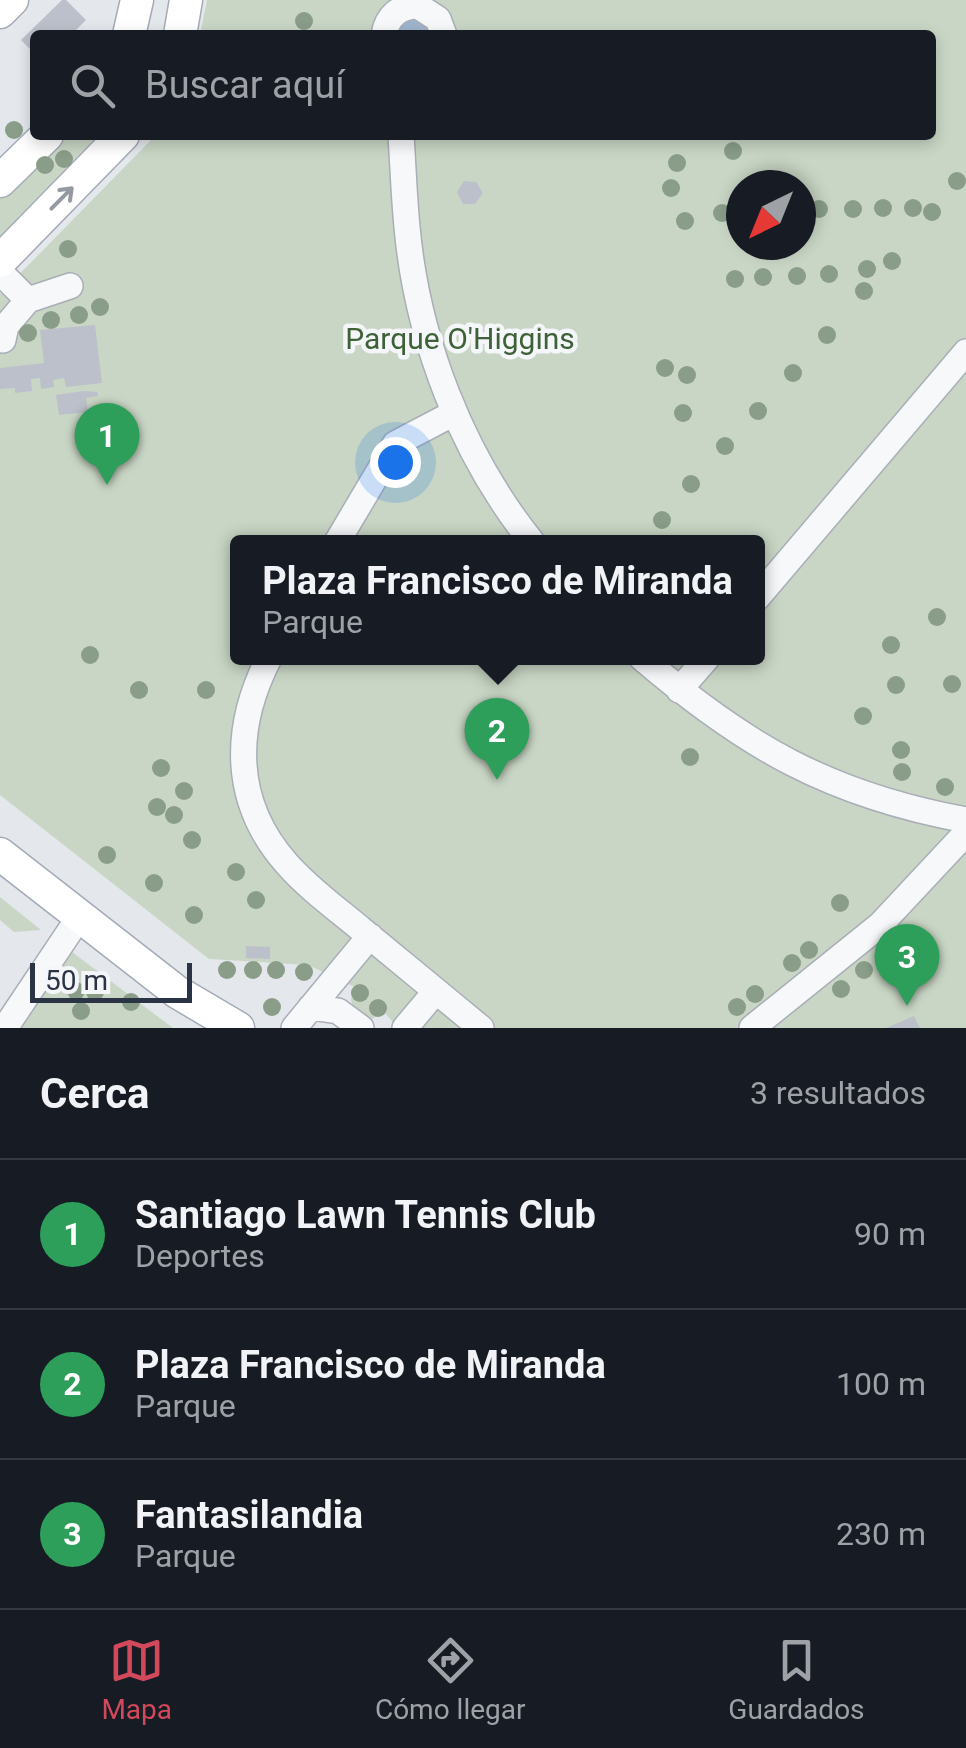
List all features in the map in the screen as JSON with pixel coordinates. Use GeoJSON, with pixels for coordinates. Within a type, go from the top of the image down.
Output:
{"type":"FeatureCollection","features":[{"type":"Feature","properties":{"kind":"main road"},"geometry":{"type":"LineString","coordinates":[[0,12],[12,0]]}},
{"type":"Feature","properties":{"kind":"main road"},"geometry":{"type":"LineString","coordinates":[[129,30],[137,0]]}},
{"type":"Feature","properties":{"kind":"main road"},"geometry":{"type":"LineString","coordinates":[[181,30],[186,0]]}},
{"type":"Feature","properties":{"kind":"main road"},"geometry":{"type":"LineString","coordinates":[[0,181],[42,140]]}},
{"type":"Feature","properties":{"kind":"main road"},"geometry":{"type":"LineString","coordinates":[[0,261],[118,140]]}},
{"type":"Feature","properties":{"kind":"main road"},"geometry":{"type":"LineString","coordinates":[[0,854],[177,992],[238,1028]]}},
{"type":"Feature","properties":{"kind":"main road"},"geometry":{"type":"LineString","coordinates":[[177,992],[203,1028]]}},
{"type":"Feature","properties":{"kind":"street"},"geometry":{"type":"LineString","coordinates":[[385,30],[396,12],[419,3],[433,13],[442,30]]}},
{"type":"Feature","properties":{"kind":"street"},"geometry":{"type":"LineString","coordinates":[[401,140],[407,230],[436,359],[454,413],[480,469],[527,535]]}},
{"type":"Feature","properties":{"kind":"street"},"geometry":{"type":"LineString","coordinates":[[0,272],[28,300]]}},
{"type":"Feature","properties":{"kind":"street"},"geometry":{"type":"LineString","coordinates":[[3,340],[6,326],[28,300],[70,286]]}},
{"type":"Feature","properties":{"kind":"street"},"geometry":{"type":"LineString","coordinates":[[765,589],[966,352]]}},
{"type":"Feature","properties":{"kind":"street"},"geometry":{"type":"LineString","coordinates":[[341,535],[395,444],[454,413]]}},
{"type":"Feature","properties":{"kind":"street"},"geometry":{"type":"LineString","coordinates":[[266,665],[243,727],[243,761],[254,807],[275,849],[289,866],[481,1028]]}},
{"type":"Feature","properties":{"kind":"street"},"geometry":{"type":"LineString","coordinates":[[650,665],[716,717],[805,772],[891,804],[966,820]]}},
{"type":"Feature","properties":{"kind":"street"},"geometry":{"type":"LineString","coordinates":[[679,690],[701,665]]}},
{"type":"Feature","properties":{"kind":"street"},"geometry":{"type":"LineString","coordinates":[[752,1028],[880,924],[966,832]]}},
{"type":"Feature","properties":{"kind":"street"},"geometry":{"type":"LineString","coordinates":[[5,1028],[80,916]]}},
{"type":"Feature","properties":{"kind":"street"},"geometry":{"type":"LineString","coordinates":[[294,1028],[370,936]]}},
{"type":"Feature","properties":{"kind":"street"},"geometry":{"type":"LineString","coordinates":[[404,1028],[436,991]]}},
{"type":"Feature","properties":{"kind":"street"},"geometry":{"type":"LineString","coordinates":[[311,1007],[338,1011],[362,1028]]}},
{"type":"Feature","properties":{"kind":"green space","name":"Parque O'Higgins"},"geometry":{"type":"Polygon","coordinates":[[[207,0],[966,0],[966,1028],[398,1028],[385,1013],[369,1020],[353,1011],[355,987],[308,965],[209,959],[0,795],[0,294],[151,140],[936,140],[936,30],[201,30],[207,0]]]}},
{"type":"Feature","properties":{"kind":"green space"},"geometry":{"type":"Polygon","coordinates":[[[60,140],[93,140],[0,237],[0,195],[60,140]]]}},
{"type":"Feature","properties":{"kind":"green space"},"geometry":{"type":"Polygon","coordinates":[[[0,897],[41,930],[14,932],[0,920],[0,897]]]}},
{"type":"Feature","properties":{"kind":"green space"},"geometry":{"type":"Polygon","coordinates":[[[68,949],[173,1028],[15,1028],[68,949]]]}},
{"type":"Feature","properties":{"kind":"water"},"geometry":{"type":"Polygon","coordinates":[[[423,18],[430,30],[397,30],[403,19],[423,18]]]}},
{"type":"Feature","properties":{"kind":"building"},"geometry":{"type":"Polygon","coordinates":[[[62,0],[86,20],[76,30],[31,30],[62,0]]]}},
{"type":"Feature","properties":{"kind":"building"},"geometry":{"type":"Polygon","coordinates":[[[30,31],[30,49],[21,40],[30,31]]]}},
{"type":"Feature","properties":{"kind":"building"},"geometry":{"type":"Polygon","coordinates":[[[464,181],[476,182],[483,193],[475,204],[463,204],[457,192],[464,181]]]}},
{"type":"Feature","properties":{"kind":"building"},"geometry":{"type":"Polygon","coordinates":[[[95,325],[102,383],[66,387],[64,378],[53,380],[54,387],[41,389],[40,378],[31,379],[32,391],[15,393],[15,388],[0,389],[0,368],[44,363],[40,330],[95,325]]]}},
{"type":"Feature","properties":{"kind":"building"},"geometry":{"type":"Polygon","coordinates":[[[97,392],[98,396],[86,398],[88,412],[59,415],[56,395],[97,392]]]}},
{"type":"Feature","properties":{"kind":"building"},"geometry":{"type":"Polygon","coordinates":[[[246,946],[270,947],[270,959],[246,958],[246,946]]]}},
{"type":"Feature","properties":{"kind":"building"},"geometry":{"type":"Polygon","coordinates":[[[914,1016],[920,1028],[886,1028],[914,1016]]]}},
{"type":"Feature","properties":{"kind":"place","name":"Santiago Lawn Tennis Club"},"geometry":{"type":"Point","coordinates":[107,485]}},
{"type":"Feature","properties":{"kind":"place","name":"Plaza Francisco de Miranda"},"geometry":{"type":"Point","coordinates":[497,780]}},
{"type":"Feature","properties":{"kind":"place","name":"Fantasilandia"},"geometry":{"type":"Point","coordinates":[907,1006]}}]}
